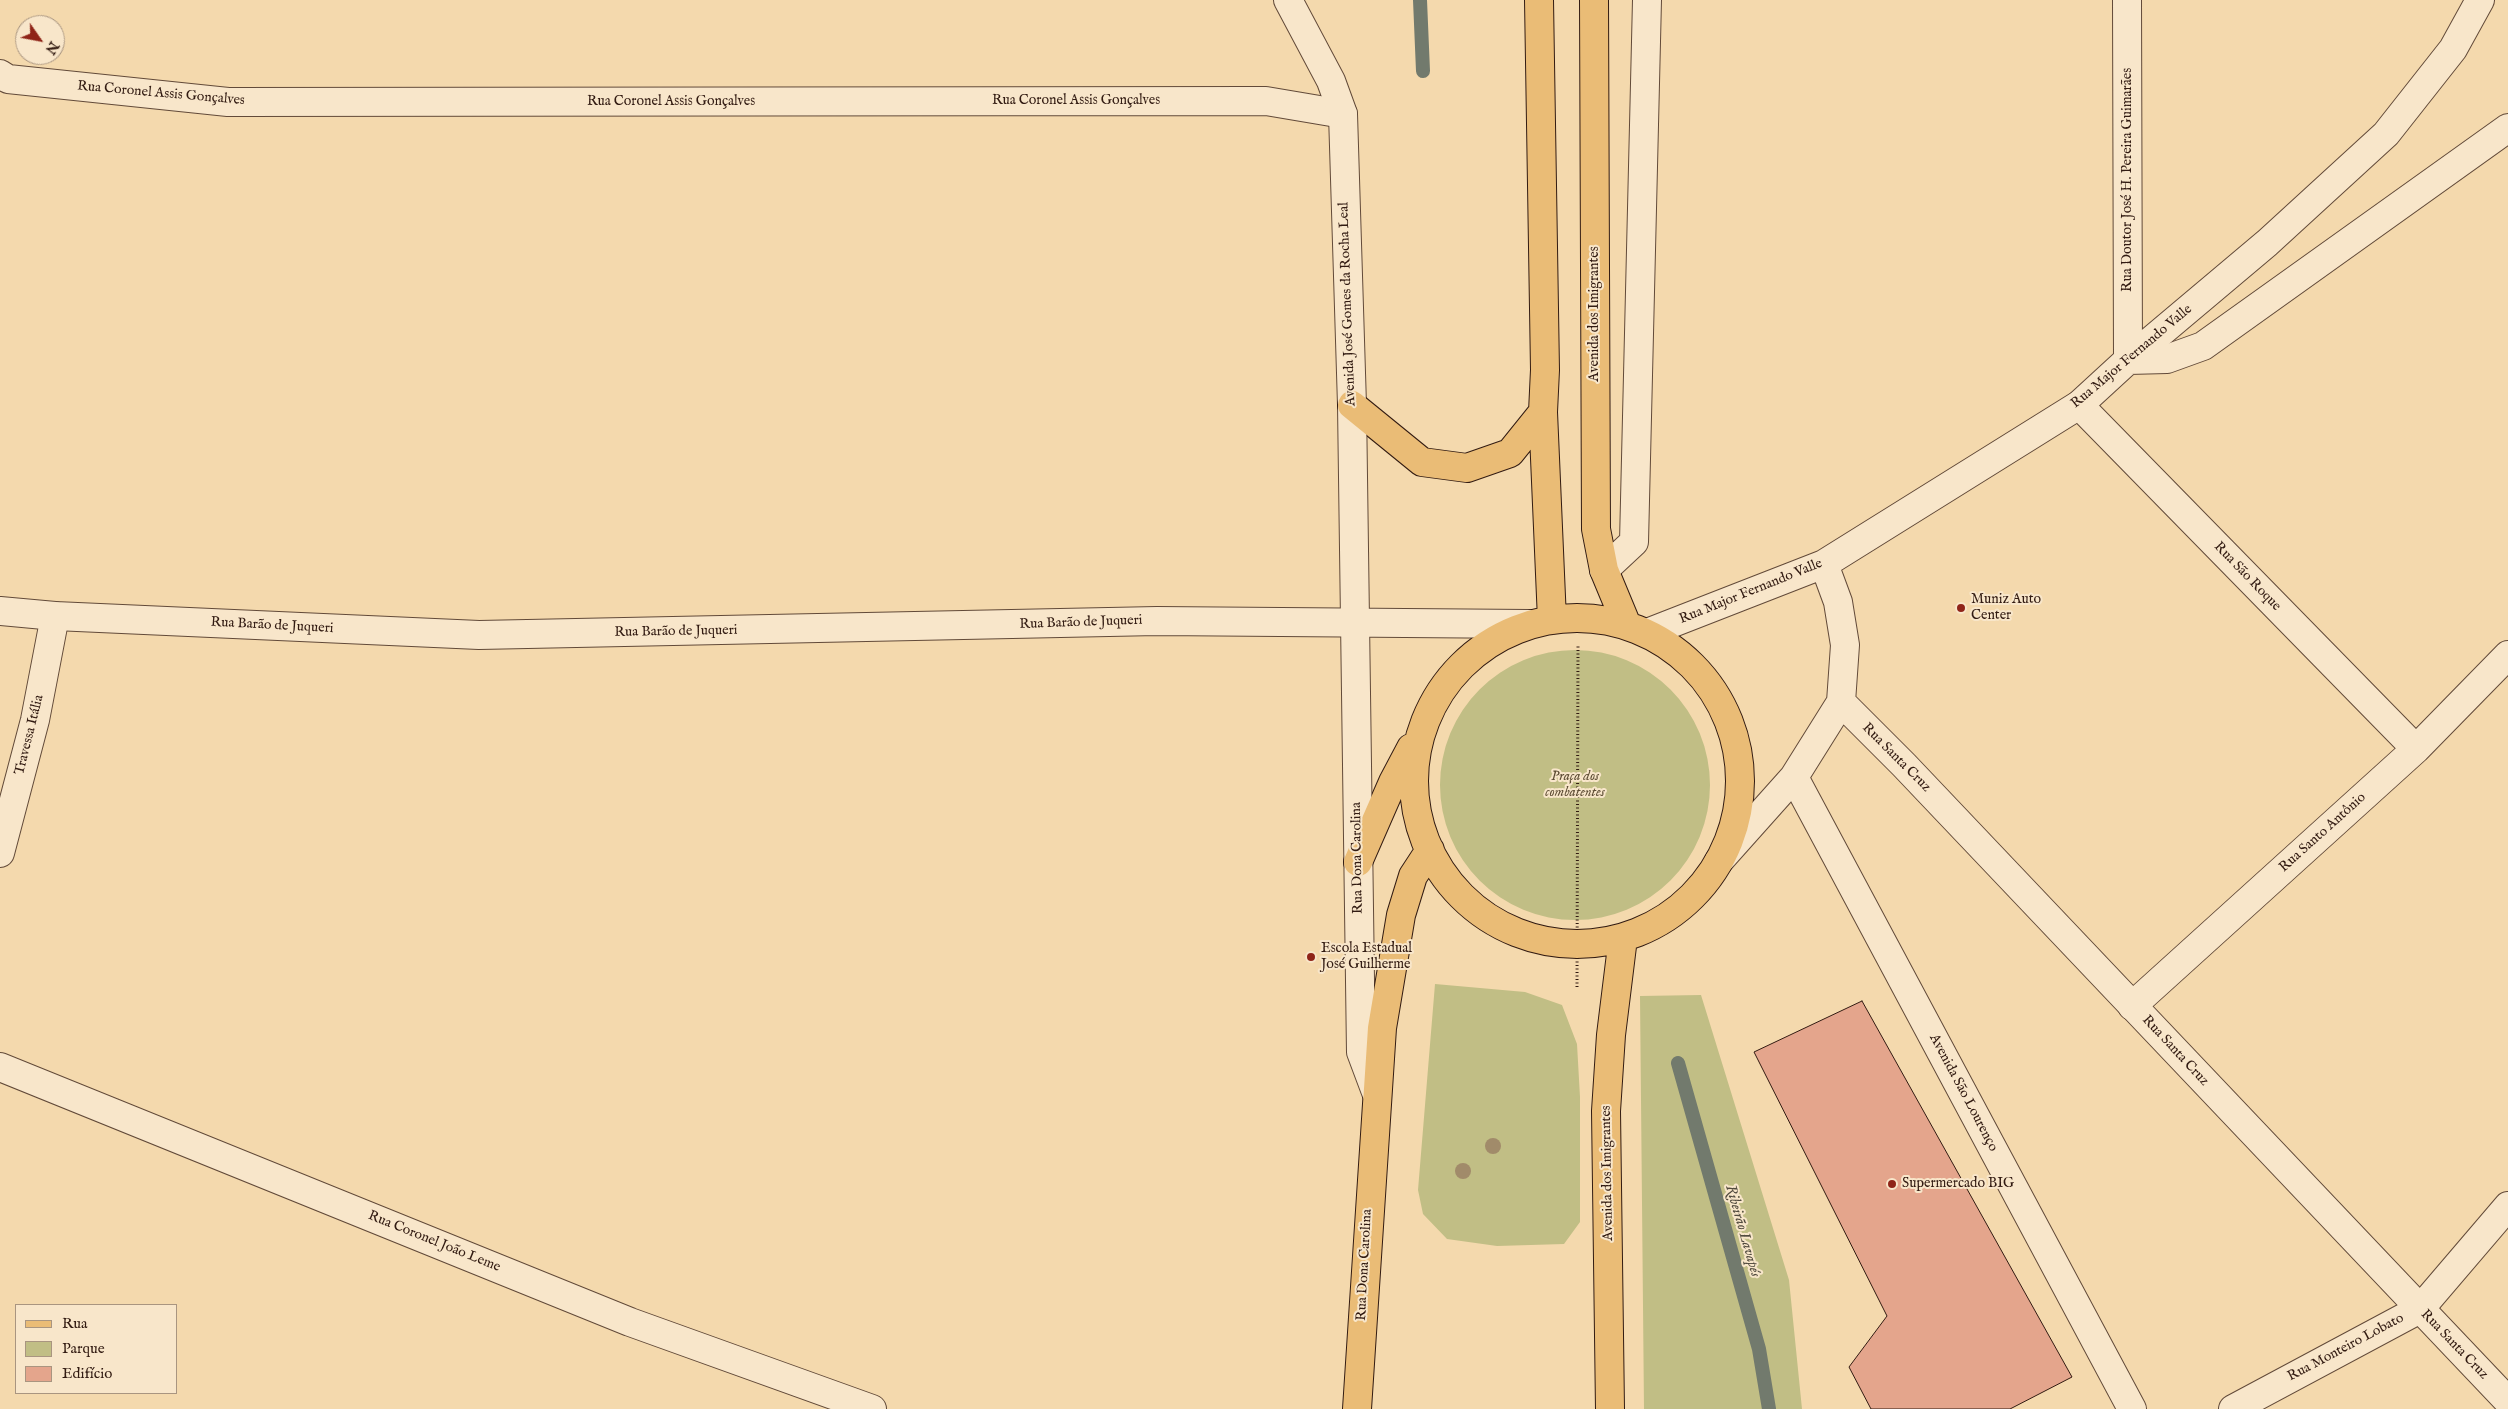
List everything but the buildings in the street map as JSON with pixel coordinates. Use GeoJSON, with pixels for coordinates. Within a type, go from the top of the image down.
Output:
{"type":"FeatureCollection","features":[{"type":"Feature","properties":{"kind":"main road"},"geometry":{"type":"LineString","coordinates":[[1539,0],[1545,370],[1543,412],[1553,620]]}},
{"type":"Feature","properties":{"kind":"main road","name":"Avenida dos Imigrantes"},"geometry":{"type":"LineString","coordinates":[[1594,0],[1596,529],[1604,570],[1636,628]]}},
{"type":"Feature","properties":{"kind":"main road"},"geometry":{"type":"LineString","coordinates":[[1352,405],[1422,462],[1467,468],[1510,453],[1543,412]]}},
{"type":"Feature","properties":{"kind":"main road"},"geometry":{"type":"LineString","coordinates":[[1358,862],[1393,782],[1445,683],[1482,646],[1553,620],[1636,628],[1670,644],[1705,678],[1729,720],[1740,767],[1737,816],[1719,861],[1694,895],[1662,921],[1623,938],[1577,945],[1524,937],[1480,915],[1443,878],[1420,832],[1412,780],[1421,729]]}},
{"type":"Feature","properties":{"kind":"main road","name":"Rua Dona Carolina"},"geometry":{"type":"LineString","coordinates":[[1357,1409],[1376,1092],[1382,1028],[1401,915],[1413,876],[1430,850]]}},
{"type":"Feature","properties":{"kind":"main road","name":"Avenida dos Imigrantes"},"geometry":{"type":"LineString","coordinates":[[1610,1409],[1606,1111],[1623,938]]}},
{"type":"Feature","properties":{"kind":"street","name":"Avenida José Gomes da Rocha Leal"},"geometry":{"type":"LineString","coordinates":[[1288,0],[1331,81],[1343,114],[1352,405],[1353,621]]}},
{"type":"Feature","properties":{"kind":"street"},"geometry":{"type":"LineString","coordinates":[[1604,570],[1634,542],[1647,0]]}},
{"type":"Feature","properties":{"kind":"street","name":"Rua Doutor José H. Pereira Guimarães"},"geometry":{"type":"LineString","coordinates":[[2127,0],[2128,360]]}},
{"type":"Feature","properties":{"kind":"street","name":"Rua Major Fernando Valle"},"geometry":{"type":"LineString","coordinates":[[1636,628],[1824,564],[2079,405],[2128,360],[2267,243],[2386,134],[2453,49],[2480,0]]}},
{"type":"Feature","properties":{"kind":"street","name":"Rua Coronel Assis Gonçalves"},"geometry":{"type":"LineString","coordinates":[[0,74],[8,79],[228,102],[1266,101],[1343,114]]}},
{"type":"Feature","properties":{"kind":"street"},"geometry":{"type":"LineString","coordinates":[[2128,360],[2167,359],[2203,346],[2508,128]]}},
{"type":"Feature","properties":{"kind":"street","name":"Rua São Roque"},"geometry":{"type":"LineString","coordinates":[[2079,405],[2416,749]]}},
{"type":"Feature","properties":{"kind":"street"},"geometry":{"type":"LineString","coordinates":[[1719,861],[1794,776],[1840,702],[1846,645],[1838,602],[1824,564]]}},
{"type":"Feature","properties":{"kind":"street","name":"Rua Barão de Juqueri"},"geometry":{"type":"LineString","coordinates":[[0,610],[55,616],[479,635],[900,628],[1157,621],[1353,621]]}},
{"type":"Feature","properties":{"kind":"street","name":"Travessa Itália"},"geometry":{"type":"LineString","coordinates":[[0,853],[35,720],[55,616]]}},
{"type":"Feature","properties":{"kind":"street"},"geometry":{"type":"LineString","coordinates":[[1353,621],[1553,620]]}},
{"type":"Feature","properties":{"kind":"street","name":"Rua Dona Carolina"},"geometry":{"type":"LineString","coordinates":[[1353,621],[1361,1052],[1376,1092]]}},
{"type":"Feature","properties":{"kind":"street","name":"Rua Santo Antônio"},"geometry":{"type":"LineString","coordinates":[[2132,1006],[2416,749],[2508,654]]}},
{"type":"Feature","properties":{"kind":"street","name":"Rua Santa Cruz"},"geometry":{"type":"LineString","coordinates":[[1840,702],[1904,766],[2508,1401]]}},
{"type":"Feature","properties":{"kind":"street","name":"Avenida São Lourenço"},"geometry":{"type":"LineString","coordinates":[[1794,776],[2132,1409]]}},
{"type":"Feature","properties":{"kind":"street","name":"Rua Coronel João Leme"},"geometry":{"type":"LineString","coordinates":[[0,1067],[630,1322],[872,1409]]}},
{"type":"Feature","properties":{"kind":"street","name":"Rua Monteiro Lobato"},"geometry":{"type":"LineString","coordinates":[[2233,1409],[2420,1309],[2508,1206]]}},
{"type":"Feature","properties":{"kind":"path"},"geometry":{"type":"LineString","coordinates":[[1553,620],[1577,945],[1577,991]]}},
{"type":"Feature","properties":{"kind":"green space","name":"Praça dos combatentes"},"geometry":{"type":"Polygon","coordinates":[[[1575,650],[1614,656],[1639,666],[1670,690],[1694,721],[1704,746],[1710,785],[1704,824],[1694,849],[1670,880],[1639,904],[1614,914],[1575,920],[1536,914],[1511,904],[1480,880],[1456,849],[1446,824],[1440,785],[1446,746],[1456,721],[1480,690],[1511,666],[1536,656],[1575,650]]]}},
{"type":"Feature","properties":{"kind":"green space"},"geometry":{"type":"Polygon","coordinates":[[[1435,984],[1525,992],[1562,1005],[1577,1044],[1580,1097],[1580,1222],[1564,1244],[1497,1246],[1447,1239],[1423,1214],[1418,1190],[1435,984]]]}},
{"type":"Feature","properties":{"kind":"green space"},"geometry":{"type":"Polygon","coordinates":[[[1701,995],[1789,1280],[1802,1409],[1644,1409],[1640,996],[1701,995]]]}},
{"type":"Feature","properties":{"kind":"waterway","name":"Ribeirão Lavapés"},"geometry":{"type":"LineString","coordinates":[[1420,0],[1423,71]]}},
{"type":"Feature","properties":{"kind":"waterway","name":"Ribeirão Lavapés"},"geometry":{"type":"LineString","coordinates":[[1678,1063],[1759,1349],[1769,1409]]}},
{"type":"Feature","properties":{"kind":"place","name":"Muniz Auto Center"},"geometry":{"type":"Point","coordinates":[1961,608]}},
{"type":"Feature","properties":{"kind":"place","name":"Escola Estadual José Guilherme"},"geometry":{"type":"Point","coordinates":[1311,957]}},
{"type":"Feature","properties":{"kind":"place","name":"Supermercado BIG"},"geometry":{"type":"Point","coordinates":[1892,1184]}}]}
